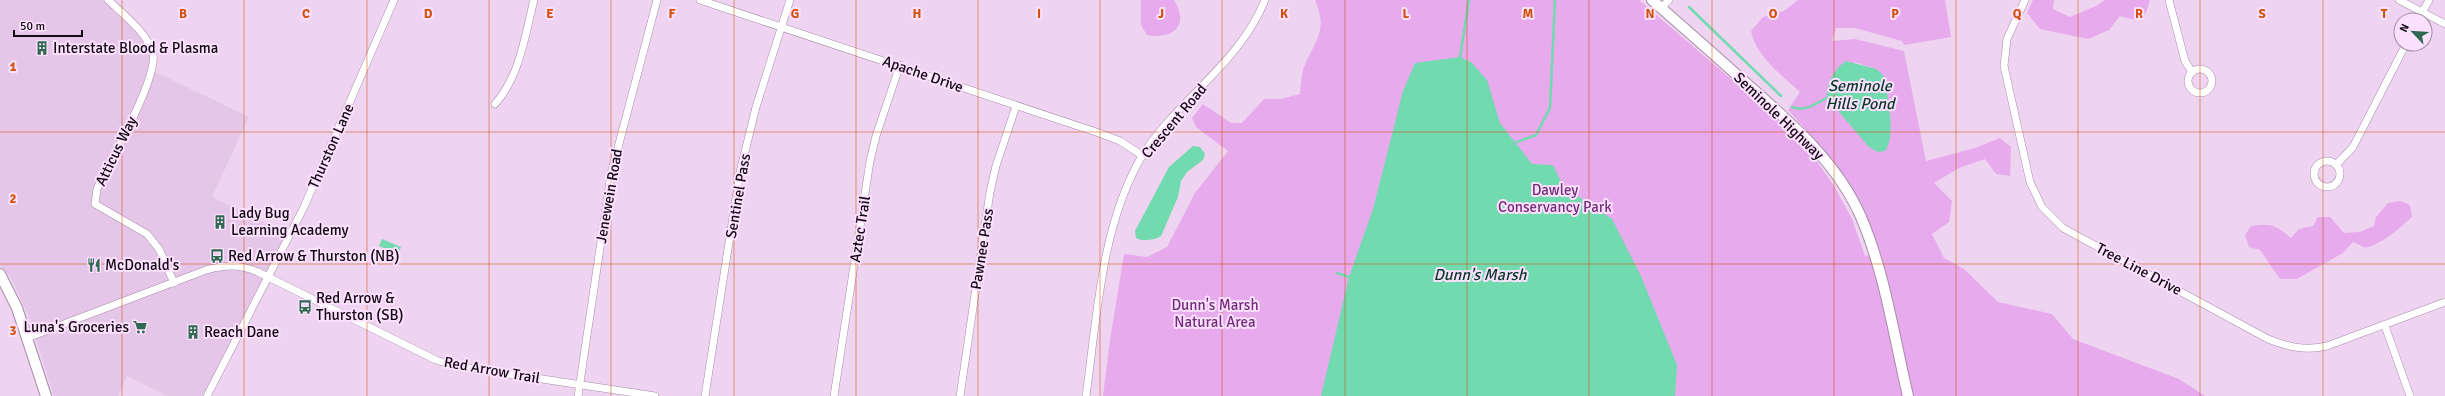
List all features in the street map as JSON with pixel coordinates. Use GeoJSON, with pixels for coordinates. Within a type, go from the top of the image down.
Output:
{"type":"FeatureCollection","features":[{"type":"Feature","properties":{"kind":"street","name":"Atticus Way"},"geometry":{"type":"LineString","coordinates":[[108,0],[143,36],[153,54],[153,66],[146,88],[97,189],[95,204],[147,234],[159,249],[174,282]]}},
{"type":"Feature","properties":{"kind":"street","name":"Thurston Lane"},"geometry":{"type":"LineString","coordinates":[[207,396],[321,170],[394,0]]}},
{"type":"Feature","properties":{"kind":"street"},"geometry":{"type":"LineString","coordinates":[[495,104],[505,92],[515,70],[534,0]]}},
{"type":"Feature","properties":{"kind":"street","name":"Jenewein Road"},"geometry":{"type":"LineString","coordinates":[[578,396],[611,174],[657,0]]}},
{"type":"Feature","properties":{"kind":"street","name":"Apache Drive"},"geometry":{"type":"LineString","coordinates":[[700,0],[781,25],[1099,133],[1120,141],[1143,156]]}},
{"type":"Feature","properties":{"kind":"street","name":"Sentinel Pass"},"geometry":{"type":"LineString","coordinates":[[706,396],[740,172],[756,107],[790,0]]}},
{"type":"Feature","properties":{"kind":"street","name":"Crescent Road"},"geometry":{"type":"LineString","coordinates":[[1086,396],[1108,244],[1124,194],[1143,156],[1160,133],[1232,54],[1248,32],[1265,0]]}},
{"type":"Feature","properties":{"kind":"street","name":"Seminole Highway"},"geometry":{"type":"LineString","coordinates":[[1652,0],[1809,141],[1828,162],[1860,216],[1876,259],[1908,396]]}},
{"type":"Feature","properties":{"kind":"street"},"geometry":{"type":"LineString","coordinates":[[1661,8],[1669,0]]}},
{"type":"Feature","properties":{"kind":"street","name":"Tree Line Drive"},"geometry":{"type":"LineString","coordinates":[[2025,0],[2007,39],[2004,66],[2030,182],[2042,208],[2056,223],[2095,246],[2283,345],[2316,349],[2385,326],[2445,302]]}},
{"type":"Feature","properties":{"kind":"street"},"geometry":{"type":"LineString","coordinates":[[2169,0],[2185,61],[2192,72]]}},
{"type":"Feature","properties":{"kind":"street"},"geometry":{"type":"LineString","coordinates":[[2399,0],[2423,12],[2429,0]]}},
{"type":"Feature","properties":{"kind":"street"},"geometry":{"type":"LineString","coordinates":[[2433,17],[2445,24]]}},
{"type":"Feature","properties":{"kind":"street"},"geometry":{"type":"LineString","coordinates":[[2336,165],[2353,146],[2402,52]]}},
{"type":"Feature","properties":{"kind":"street","name":"Aztec Trail"},"geometry":{"type":"LineString","coordinates":[[834,396],[870,161],[876,136],[900,65]]}},
{"type":"Feature","properties":{"kind":"street","name":"Pawnee Pass"},"geometry":{"type":"LineString","coordinates":[[960,396],[990,192],[996,166],[1016,106]]}},
{"type":"Feature","properties":{"kind":"street","name":"Red Arrow Trail"},"geometry":{"type":"LineString","coordinates":[[27,338],[206,270],[233,265],[243,266],[268,277],[436,360],[456,366],[655,396]]}},
{"type":"Feature","properties":{"kind":"street"},"geometry":{"type":"LineString","coordinates":[[0,274],[11,295],[46,396]]}},
{"type":"Feature","properties":{"kind":"street"},"geometry":{"type":"LineString","coordinates":[[0,286],[11,295]]}},
{"type":"Feature","properties":{"kind":"street"},"geometry":{"type":"LineString","coordinates":[[2385,326],[2410,396]]}},
{"type":"Feature","properties":{"kind":"shaded area"},"geometry":{"type":"Polygon","coordinates":[[[0,0],[108,0],[143,37],[152,56],[149,69],[249,117],[212,197],[289,235],[207,396],[167,396],[127,376],[118,396],[54,396],[28,315],[12,279],[0,265],[0,0]]]}},
{"type":"Feature","properties":{"kind":"green space"},"geometry":{"type":"Polygon","coordinates":[[[1141,0],[1174,0],[1180,17],[1176,29],[1171,33],[1164,35],[1147,35],[1141,25],[1141,0]]]}},
{"type":"Feature","properties":{"kind":"green space","name":"Dawley Conservancy Park"},"geometry":{"type":"Polygon","coordinates":[[[1315,0],[1639,0],[1767,110],[1811,153],[1834,186],[1852,219],[1865,256],[1880,252],[1863,210],[1842,175],[1818,143],[1788,110],[1800,92],[1764,57],[1758,49],[1751,31],[1763,17],[1784,11],[1798,0],[1945,0],[1951,37],[1904,45],[1902,41],[1855,28],[1836,28],[1832,41],[1855,39],[1904,51],[1926,161],[1975,148],[2000,138],[2011,147],[2010,176],[1996,174],[1985,159],[1959,168],[1934,183],[1952,201],[1949,222],[1932,234],[1944,258],[1964,269],[1998,302],[2052,314],[2073,339],[2179,379],[2205,396],[1103,396],[1110,340],[1124,254],[1147,257],[1167,247],[1195,193],[1228,151],[1196,127],[1192,118],[1203,104],[1231,123],[1242,123],[1264,99],[1281,99],[1300,94],[1303,70],[1319,35],[1319,11],[1315,0]],[[1854,62],[1827,98],[1847,121],[1876,69],[1854,62]]]}},
{"type":"Feature","properties":{"kind":"green space"},"geometry":{"type":"Polygon","coordinates":[[[2033,0],[2054,0],[2053,9],[2070,17],[2096,6],[2105,0],[2150,0],[2146,13],[2136,20],[2120,16],[2109,30],[2088,39],[2040,29],[2027,13],[2033,0]]]}},
{"type":"Feature","properties":{"kind":"green space"},"geometry":{"type":"Polygon","coordinates":[[[2400,201],[2410,205],[2412,217],[2396,231],[2385,239],[2366,248],[2353,242],[2343,253],[2297,279],[2280,279],[2260,250],[2249,247],[2245,235],[2251,226],[2269,225],[2281,230],[2291,238],[2299,229],[2313,226],[2318,217],[2330,217],[2344,233],[2360,232],[2374,226],[2376,217],[2388,203],[2400,201]]]}},
{"type":"Feature","properties":{"kind":"water","name":"Dunn's Marsh"},"geometry":{"type":"Polygon","coordinates":[[[1460,57],[1471,62],[1487,80],[1500,123],[1532,164],[1553,165],[1563,186],[1612,219],[1641,276],[1677,365],[1675,396],[1321,396],[1349,277],[1373,209],[1403,91],[1415,63],[1460,57]]]}},
{"type":"Feature","properties":{"kind":"water","name":"Seminole Hills Pond"},"geometry":{"type":"Polygon","coordinates":[[[1846,61],[1876,69],[1884,76],[1891,125],[1889,144],[1885,151],[1878,152],[1869,147],[1827,98],[1829,82],[1834,72],[1846,61]]]}},
{"type":"Feature","properties":{"kind":"water"},"geometry":{"type":"Polygon","coordinates":[[[1193,146],[1200,147],[1205,154],[1203,160],[1187,172],[1181,181],[1178,197],[1161,236],[1156,239],[1149,240],[1136,238],[1135,231],[1169,167],[1193,146]]]}},
{"type":"Feature","properties":{"kind":"water"},"geometry":{"type":"Polygon","coordinates":[[[382,239],[401,247],[398,254],[379,246],[382,239]]]}},
{"type":"Feature","properties":{"kind":"waterway"},"geometry":{"type":"LineString","coordinates":[[1460,57],[1469,0]]}},
{"type":"Feature","properties":{"kind":"waterway"},"geometry":{"type":"LineString","coordinates":[[1517,142],[1536,135],[1550,108],[1555,0]]}},
{"type":"Feature","properties":{"kind":"waterway"},"geometry":{"type":"LineString","coordinates":[[1689,7],[1781,96]]}},
{"type":"Feature","properties":{"kind":"waterway"},"geometry":{"type":"LineString","coordinates":[[1792,107],[1801,109],[1806,108],[1827,98]]}},
{"type":"Feature","properties":{"kind":"waterway"},"geometry":{"type":"LineString","coordinates":[[1337,273],[1349,277]]}},
{"type":"Feature","properties":{"kind":"place","name":"Interstate Blood & Plasma"},"geometry":{"type":"Point","coordinates":[42,48]}},
{"type":"Feature","properties":{"kind":"place","name":"Lady Bug Learning Academy"},"geometry":{"type":"Point","coordinates":[220,222]}},
{"type":"Feature","properties":{"kind":"place","name":"Red Arrow & Thurston (NB)"},"geometry":{"type":"Point","coordinates":[217,256]}},
{"type":"Feature","properties":{"kind":"place","name":"McDonald's"},"geometry":{"type":"Point","coordinates":[94,265]}},
{"type":"Feature","properties":{"kind":"place","name":"Red Arrow & Thurston (SB)"},"geometry":{"type":"Point","coordinates":[305,307]}},
{"type":"Feature","properties":{"kind":"place","name":"Luna's Groceries"},"geometry":{"type":"Point","coordinates":[140,327]}},
{"type":"Feature","properties":{"kind":"place","name":"Reach Dane"},"geometry":{"type":"Point","coordinates":[193,332]}},
{"type":"Feature","properties":{"kind":"park label","name":"Dunn's Marsh Natural Area"},"geometry":{"type":"Point","coordinates":[1215,314]}}]}
